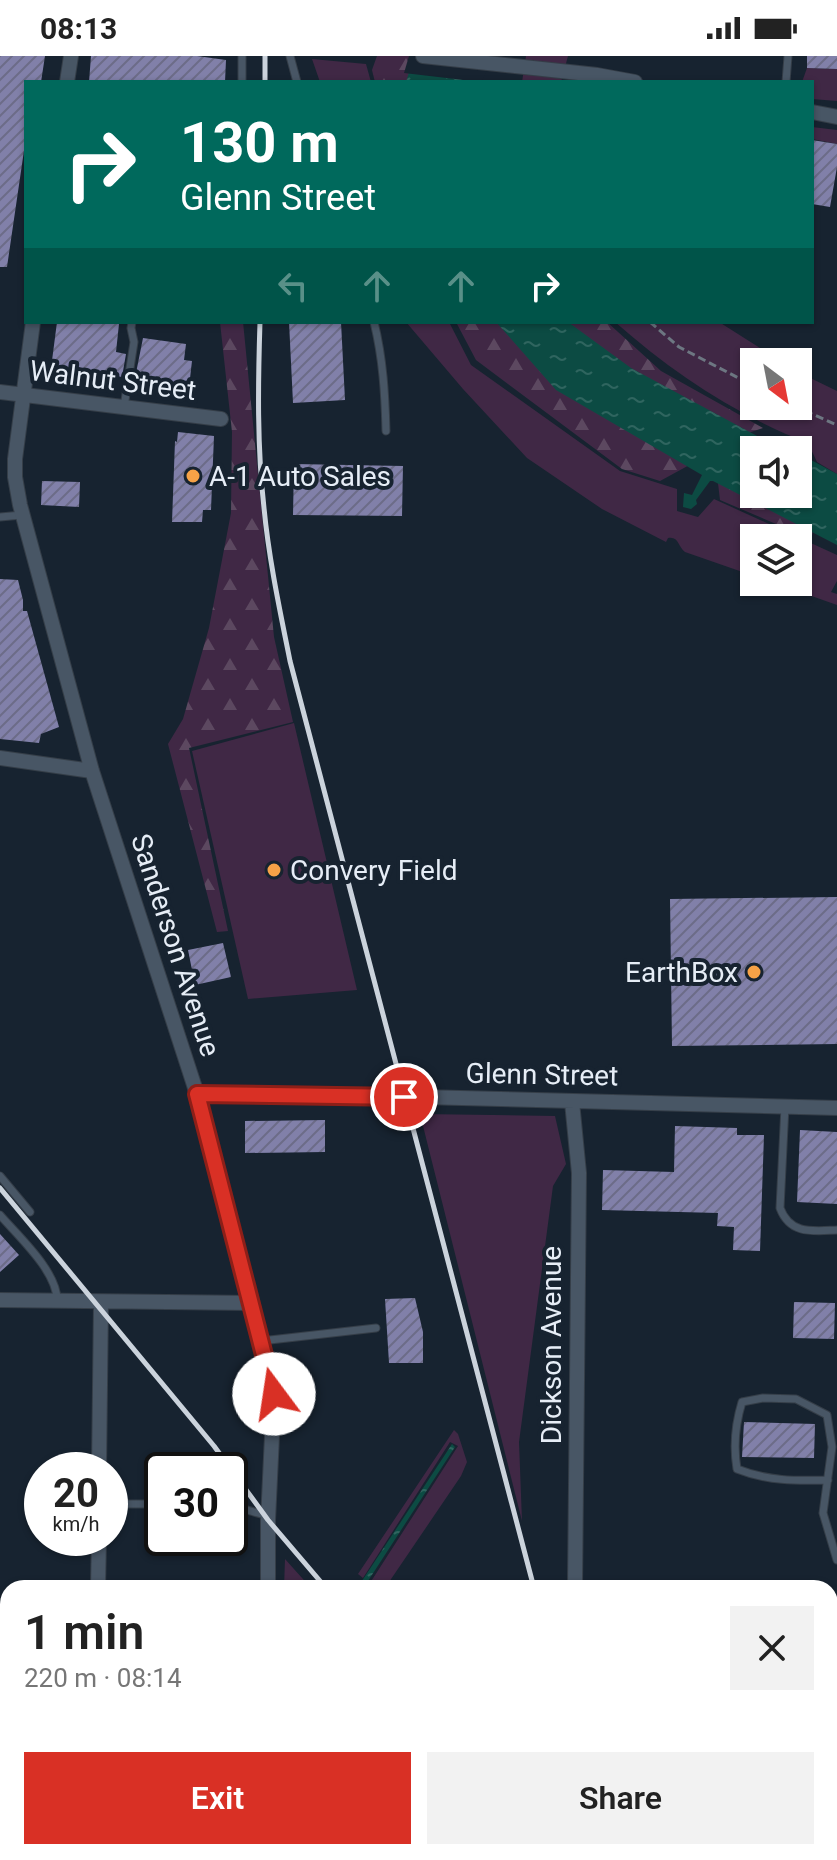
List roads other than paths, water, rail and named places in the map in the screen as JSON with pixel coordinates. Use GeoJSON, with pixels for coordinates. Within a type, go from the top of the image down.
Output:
{"type":"FeatureCollection","features":[{"type":"Feature","properties":{"kind":"street"},"geometry":{"type":"LineString","coordinates":[[67,80],[71,56]]}},
{"type":"Feature","properties":{"kind":"street"},"geometry":{"type":"LineString","coordinates":[[423,56],[624,80]]}},
{"type":"Feature","properties":{"kind":"street"},"geometry":{"type":"LineString","coordinates":[[814,112],[837,117]]}},
{"type":"Feature","properties":{"kind":"street","name":"Sanderson Avenue"},"geometry":{"type":"LineString","coordinates":[[33,324],[15,459],[22,515],[92,771],[197,1094],[274,1394],[268,1580]]}},
{"type":"Feature","properties":{"kind":"street","name":"Walnut Street"},"geometry":{"type":"LineString","coordinates":[[0,392],[221,419]]}},
{"type":"Feature","properties":{"kind":"street"},"geometry":{"type":"LineString","coordinates":[[0,758],[92,771]]}},
{"type":"Feature","properties":{"kind":"street","name":"Glenn Street"},"geometry":{"type":"LineString","coordinates":[[197,1094],[837,1108]]}},
{"type":"Feature","properties":{"kind":"street","name":"Dickson Avenue"},"geometry":{"type":"LineString","coordinates":[[572,1102],[579,1173],[575,1580]]}},
{"type":"Feature","properties":{"kind":"street"},"geometry":{"type":"LineString","coordinates":[[0,1300],[251,1303]]}},
{"type":"Feature","properties":{"kind":"street"},"geometry":{"type":"LineString","coordinates":[[99,1452],[101,1302]]}},
{"type":"Feature","properties":{"kind":"street"},"geometry":{"type":"LineString","coordinates":[[98,1580],[99,1556]]}},
{"type":"Feature","properties":{"kind":"lane"},"geometry":{"type":"LineString","coordinates":[[242,56],[242,80]]}},
{"type":"Feature","properties":{"kind":"lane"},"geometry":{"type":"LineString","coordinates":[[290,56],[296,80]]}},
{"type":"Feature","properties":{"kind":"lane"},"geometry":{"type":"LineString","coordinates":[[786,80],[788,56]]}},
{"type":"Feature","properties":{"kind":"lane"},"geometry":{"type":"LineString","coordinates":[[124,407],[134,342],[132,324]]}},
{"type":"Feature","properties":{"kind":"lane"},"geometry":{"type":"LineString","coordinates":[[375,324],[385,382],[386,431]]}},
{"type":"Feature","properties":{"kind":"lane"},"geometry":{"type":"LineString","coordinates":[[0,517],[22,515]]}},
{"type":"Feature","properties":{"kind":"lane"},"geometry":{"type":"LineString","coordinates":[[785,1106],[780,1208],[784,1218],[791,1225],[808,1231],[837,1230]]}},
{"type":"Feature","properties":{"kind":"lane"},"geometry":{"type":"LineString","coordinates":[[0,1176],[30,1212]]}},
{"type":"Feature","properties":{"kind":"lane"},"geometry":{"type":"LineString","coordinates":[[0,1215],[48,1272],[57,1301]]}},
{"type":"Feature","properties":{"kind":"lane"},"geometry":{"type":"LineString","coordinates":[[261,1341],[376,1328]]}},
{"type":"Feature","properties":{"kind":"lane"},"geometry":{"type":"LineString","coordinates":[[828,1480],[756,1477],[737,1469],[734,1451],[736,1421],[742,1402],[763,1398],[796,1399],[827,1415],[832,1447],[828,1480],[823,1513],[837,1560]]}},
{"type":"Feature","properties":{"kind":"lane"},"geometry":{"type":"LineString","coordinates":[[248,1510],[268,1516]]}},
{"type":"Feature","properties":{"kind":"water"},"geometry":{"type":"Polygon","coordinates":[[[414,56],[491,56],[478,80],[407,80],[414,56]]]}},
{"type":"Feature","properties":{"kind":"water"},"geometry":{"type":"Polygon","coordinates":[[[498,324],[571,324],[631,368],[757,436],[740,436],[740,495],[710,481],[696,500],[697,504],[691,509],[683,507],[684,493],[692,495],[702,475],[556,390],[498,324]]]}},
{"type":"Feature","properties":{"kind":"water"},"geometry":{"type":"Polygon","coordinates":[[[812,461],[837,474],[837,545],[812,532],[812,524],[796,524],[765,508],[812,508],[812,461]]]}},
{"type":"Feature","properties":{"kind":"water"},"geometry":{"type":"Polygon","coordinates":[[[452,1444],[455,1447],[369,1580],[363,1580],[452,1444]]]}},
{"type":"Feature","properties":{"kind":"railway"},"geometry":{"type":"LineString","coordinates":[[265,56],[265,80]]}},
{"type":"Feature","properties":{"kind":"railway"},"geometry":{"type":"LineString","coordinates":[[260,324],[262,485],[272,566],[290,661],[532,1580]]}},
{"type":"Feature","properties":{"kind":"railway"},"geometry":{"type":"LineString","coordinates":[[0,1188],[214,1446],[268,1520],[319,1580]]}},
{"type":"Feature","properties":{"kind":"place","name":"A-1 Auto Sales"},"geometry":{"type":"Point","coordinates":[193,476]}},
{"type":"Feature","properties":{"kind":"place","name":"Convery Field"},"geometry":{"type":"Point","coordinates":[274,870]}},
{"type":"Feature","properties":{"kind":"place","name":"EarthBox"},"geometry":{"type":"Point","coordinates":[754,972]}}]}
